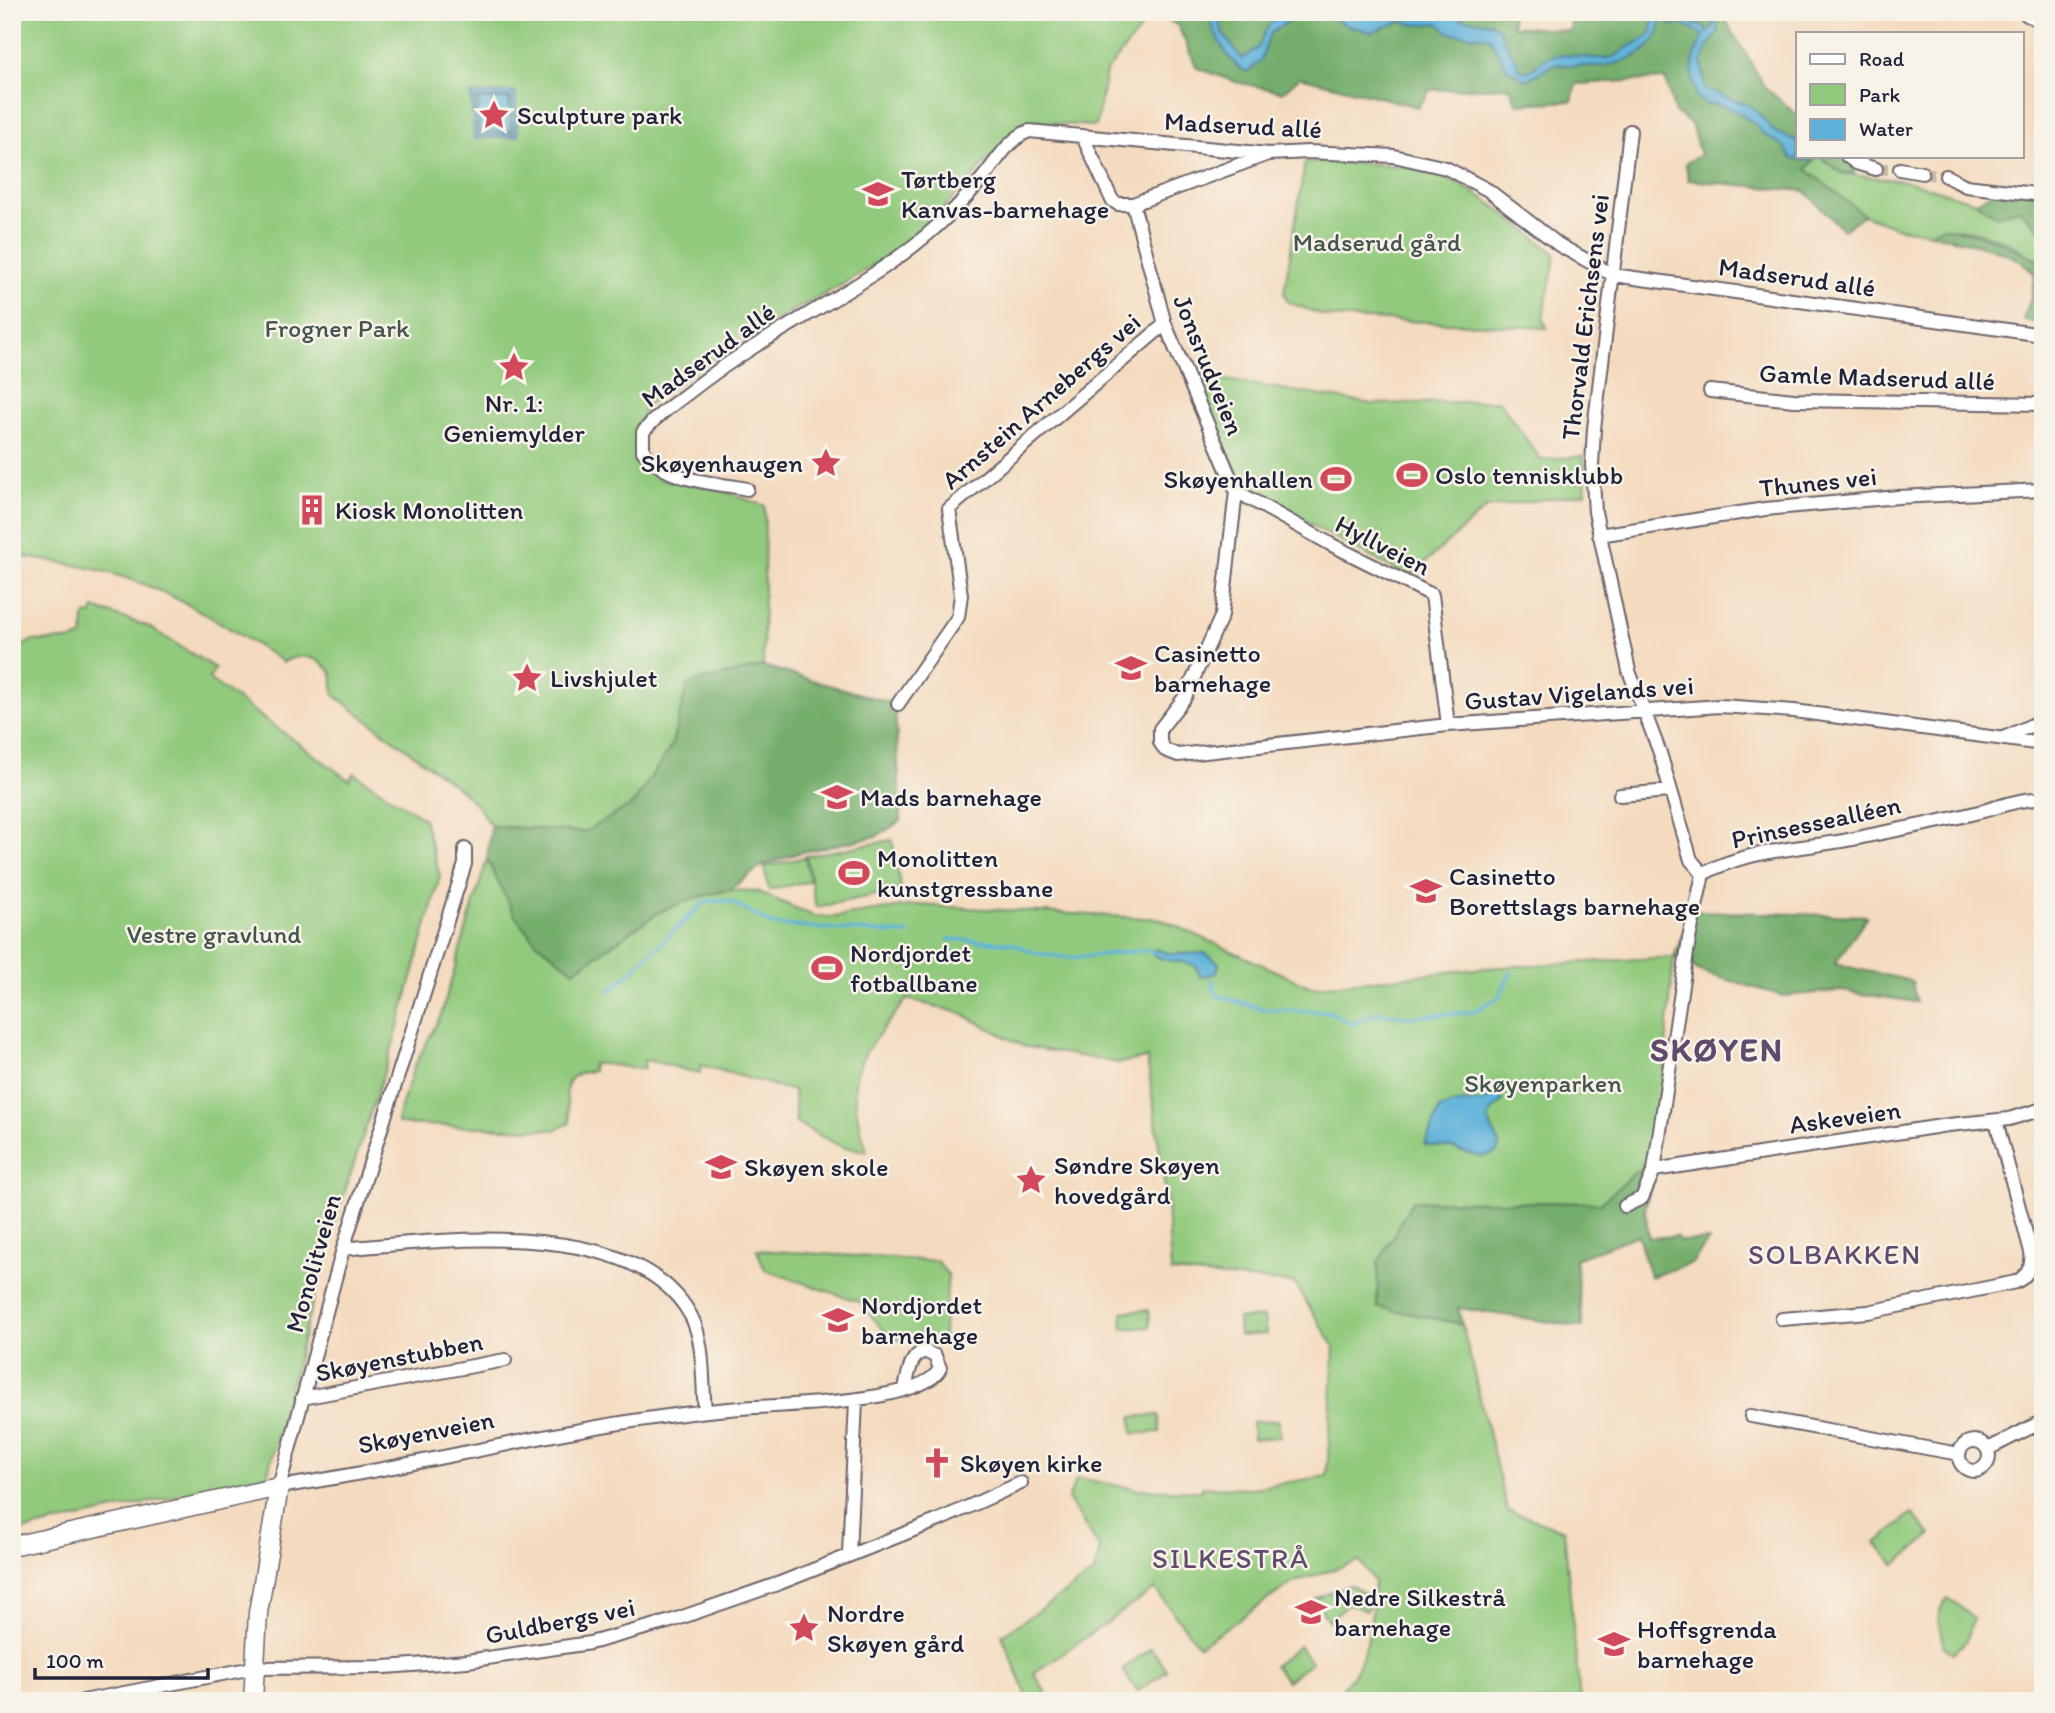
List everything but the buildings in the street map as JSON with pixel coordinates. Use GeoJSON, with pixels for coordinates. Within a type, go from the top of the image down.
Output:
{"type":"FeatureCollection","features":[{"type":"Feature","properties":{"kind":"main road"},"geometry":{"type":"LineString","coordinates":[[2029,12],[2043,18]]}},
{"type":"Feature","properties":{"kind":"street","name":"Madserud allé"},"geometry":{"type":"LineString","coordinates":[[747,489],[676,476],[663,470],[643,451],[643,432],[712,374],[776,331],[893,261],[957,208],[1022,134],[1035,131],[1269,154],[1308,152],[1394,156],[1447,168],[1488,190],[1559,245],[1613,275],[2043,335]]}},
{"type":"Feature","properties":{"kind":"street","name":"Thorvald Erichsens vei"},"geometry":{"type":"LineString","coordinates":[[1630,131],[1594,429],[1592,488],[1599,535],[1629,671],[1660,753],[1691,860],[1703,874]]}},
{"type":"Feature","properties":{"kind":"street"},"geometry":{"type":"LineString","coordinates":[[1083,137],[1112,200],[1133,204],[1269,154]]}},
{"type":"Feature","properties":{"kind":"street"},"geometry":{"type":"LineString","coordinates":[[1850,158],[1856,163],[1876,169]]}},
{"type":"Feature","properties":{"kind":"street"},"geometry":{"type":"LineString","coordinates":[[1900,169],[1922,173]]}},
{"type":"Feature","properties":{"kind":"street"},"geometry":{"type":"LineString","coordinates":[[1946,176],[1966,186],[2043,195]]}},
{"type":"Feature","properties":{"kind":"street","name":"Jonsrudveien"},"geometry":{"type":"LineString","coordinates":[[1133,204],[1165,324],[1236,491],[1222,615],[1185,697],[1160,729],[1160,743]]}},
{"type":"Feature","properties":{"kind":"street","name":"Arnstein Arnebergs vei"},"geometry":{"type":"LineString","coordinates":[[898,704],[958,617],[961,595],[950,509],[1165,324]]}},
{"type":"Feature","properties":{"kind":"street","name":"Gamle Madserud allé"},"geometry":{"type":"LineString","coordinates":[[1710,391],[1794,400],[2043,404]]}},
{"type":"Feature","properties":{"kind":"street","name":"Thunes vei"},"geometry":{"type":"LineString","coordinates":[[1599,535],[1775,508],[1898,497],[2043,490]]}},
{"type":"Feature","properties":{"kind":"street","name":"Hyllveien"},"geometry":{"type":"LineString","coordinates":[[1236,491],[1332,545],[1432,595],[1448,725]]}},
{"type":"Feature","properties":{"kind":"street","name":"Gustav Vigelands vei"},"geometry":{"type":"LineString","coordinates":[[1160,743],[1166,750],[1178,755],[1448,725],[1642,710],[1748,707],[2006,737],[2043,744]]}},
{"type":"Feature","properties":{"kind":"street"},"geometry":{"type":"LineString","coordinates":[[2006,737],[2043,720]]}},
{"type":"Feature","properties":{"kind":"street"},"geometry":{"type":"LineString","coordinates":[[1620,795],[1670,791]]}},
{"type":"Feature","properties":{"kind":"street","name":"Prinsessealléen"},"geometry":{"type":"LineString","coordinates":[[1625,1206],[1642,1198],[1654,1170],[1689,939],[1703,874],[1725,864],[1774,851],[1854,839],[1982,811],[2018,800],[2035,799]]}},
{"type":"Feature","properties":{"kind":"street","name":"Monolitveien"},"geometry":{"type":"LineString","coordinates":[[253,1701],[253,1668],[260,1602],[279,1488],[343,1249],[462,871],[465,849]]}},
{"type":"Feature","properties":{"kind":"street","name":"Askeveien"},"geometry":{"type":"LineString","coordinates":[[1654,1170],[1937,1127],[1996,1121],[2043,1110]]}},
{"type":"Feature","properties":{"kind":"street"},"geometry":{"type":"LineString","coordinates":[[1782,1320],[1868,1312],[2016,1282],[2026,1275],[2031,1264],[2031,1252],[1996,1121]]}},
{"type":"Feature","properties":{"kind":"street"},"geometry":{"type":"LineString","coordinates":[[343,1249],[466,1237],[594,1248],[634,1265],[665,1283],[692,1318],[697,1335],[705,1411]]}},
{"type":"Feature","properties":{"kind":"street","name":"Skøyenstubben"},"geometry":{"type":"LineString","coordinates":[[302,1398],[505,1360]]}},
{"type":"Feature","properties":{"kind":"street","name":"Skøyenveien"},"geometry":{"type":"LineString","coordinates":[[12,1546],[279,1488],[583,1427],[705,1411],[856,1401],[905,1388]]}},
{"type":"Feature","properties":{"kind":"street"},"geometry":{"type":"LineString","coordinates":[[849,1554],[856,1401]]}},
{"type":"Feature","properties":{"kind":"street"},"geometry":{"type":"LineString","coordinates":[[1751,1416],[1959,1454]]}},
{"type":"Feature","properties":{"kind":"street"},"geometry":{"type":"LineString","coordinates":[[1988,1449],[2043,1421]]}},
{"type":"Feature","properties":{"kind":"street"},"geometry":{"type":"LineString","coordinates":[[1959,1454],[1969,1442],[1980,1442],[1988,1449]]}},
{"type":"Feature","properties":{"kind":"street"},"geometry":{"type":"LineString","coordinates":[[1959,1454],[1966,1470],[1977,1472],[1987,1465],[1988,1449]]}},
{"type":"Feature","properties":{"kind":"street","name":"Guldbergs vei"},"geometry":{"type":"LineString","coordinates":[[83,1701],[253,1668],[385,1667],[467,1661],[556,1650],[671,1621],[780,1583],[939,1520],[1021,1483]]}},
{"type":"Feature","properties":{"kind":"green space","name":"Frogner Park"},"geometry":{"type":"Polygon","coordinates":[[[12,12],[1154,12],[1106,72],[1096,126],[1024,122],[930,223],[894,252],[838,287],[768,324],[647,405],[636,429],[638,454],[658,479],[715,488],[765,506],[763,666],[688,684],[671,747],[633,804],[585,832],[491,826],[479,808],[461,790],[334,695],[332,673],[316,660],[297,657],[283,662],[180,600],[136,581],[88,568],[12,555],[12,12]]]}},
{"type":"Feature","properties":{"kind":"green space"},"geometry":{"type":"Polygon","coordinates":[[[1154,12],[1508,12],[1511,13],[1513,26],[1570,31],[1572,12],[1721,12],[1765,87],[1796,114],[1796,158],[1816,158],[1806,169],[1864,215],[1843,230],[1805,191],[1688,180],[1686,163],[1700,155],[1691,124],[1675,113],[1665,79],[1576,84],[1572,101],[1517,104],[1510,87],[1430,90],[1418,107],[1300,77],[1283,92],[1236,82],[1197,68],[1178,26],[1154,12]]]}},
{"type":"Feature","properties":{"kind":"green space"},"geometry":{"type":"Polygon","coordinates":[[[1816,158],[1821,158],[1843,174],[1907,181],[1976,202],[1996,216],[2019,208],[2043,233],[2043,255],[2038,261],[2011,244],[1978,232],[1942,227],[1930,233],[1895,227],[1864,215],[1806,169],[1816,158]]]}},
{"type":"Feature","properties":{"kind":"green space"},"geometry":{"type":"Polygon","coordinates":[[[1823,158],[1854,158],[1854,173],[1843,174],[1823,158]]]}},
{"type":"Feature","properties":{"kind":"green space","name":"Madserud gård"},"geometry":{"type":"Polygon","coordinates":[[[1305,162],[1404,167],[1441,176],[1485,199],[1556,254],[1543,317],[1547,328],[1328,317],[1288,302],[1284,293],[1305,162]]]}},
{"type":"Feature","properties":{"kind":"green space"},"geometry":{"type":"Polygon","coordinates":[[[2007,184],[2043,189],[2043,233],[2019,209],[1996,216],[1976,202],[2007,184]]]}},
{"type":"Feature","properties":{"kind":"green space"},"geometry":{"type":"Polygon","coordinates":[[[1942,227],[1991,239],[2037,261],[2043,255],[2043,325],[2023,319],[2031,298],[2035,274],[2026,265],[2001,252],[1930,233],[1942,227]]]}},
{"type":"Feature","properties":{"kind":"green space","name":"Oslo tennisklubb"},"geometry":{"type":"Polygon","coordinates":[[[1196,375],[1372,404],[1499,401],[1541,460],[1584,456],[1586,493],[1486,508],[1409,577],[1244,489],[1196,375]]]}},
{"type":"Feature","properties":{"kind":"green space","name":"Vestre gravlund"},"geometry":{"type":"Polygon","coordinates":[[[94,608],[147,626],[215,668],[209,679],[349,780],[354,773],[424,819],[440,876],[397,1032],[327,1246],[267,1476],[12,1533],[12,652],[31,641],[74,640],[83,636],[84,618],[87,614],[92,615],[94,608]]]}},
{"type":"Feature","properties":{"kind":"green space"},"geometry":{"type":"Polygon","coordinates":[[[763,666],[895,704],[901,821],[877,836],[798,853],[763,865],[729,890],[698,897],[659,912],[574,971],[536,942],[515,916],[487,859],[491,826],[584,832],[633,804],[671,747],[688,684],[763,666]]]}},
{"type":"Feature","properties":{"kind":"green space","name":"Monolitten kunstgressbane"},"geometry":{"type":"Polygon","coordinates":[[[892,840],[901,890],[816,907],[806,856],[892,840]]]}},
{"type":"Feature","properties":{"kind":"green space"},"geometry":{"type":"Polygon","coordinates":[[[805,857],[810,881],[769,890],[764,867],[805,857]]]}},
{"type":"Feature","properties":{"kind":"green space","name":"Skøyenparken"},"geometry":{"type":"Polygon","coordinates":[[[487,859],[513,909],[531,933],[574,971],[659,912],[698,897],[729,890],[756,891],[814,916],[833,917],[917,905],[1161,919],[1311,987],[1485,968],[1674,957],[1656,1154],[1601,1203],[1412,1201],[1378,1307],[1462,1324],[1507,1510],[1564,1530],[1580,1701],[1339,1701],[1336,1694],[1356,1670],[1370,1628],[1374,1581],[1359,1561],[1292,1583],[1199,1646],[1155,1589],[1034,1673],[1050,1700],[1029,1701],[1002,1635],[1094,1573],[1100,1549],[1068,1499],[1077,1478],[1136,1489],[1201,1491],[1202,1487],[1253,1488],[1327,1476],[1334,1346],[1294,1283],[1171,1272],[1167,1204],[1147,1058],[1119,1063],[1023,1046],[960,1013],[907,999],[866,1053],[855,1083],[855,1102],[867,1151],[842,1147],[796,1123],[794,1091],[701,1065],[700,1073],[644,1060],[644,1069],[592,1064],[593,1071],[574,1076],[569,1081],[566,1096],[570,1123],[555,1130],[399,1124],[397,1120],[414,1067],[441,1015],[487,859]]]}},
{"type":"Feature","properties":{"kind":"green space"},"geometry":{"type":"Polygon","coordinates":[[[1691,911],[1867,916],[1835,964],[1912,981],[1916,1002],[1842,991],[1783,996],[1704,973],[1674,957],[1691,911]]]}},
{"type":"Feature","properties":{"kind":"green space"},"geometry":{"type":"Polygon","coordinates":[[[1656,1154],[1645,1210],[1649,1238],[1676,1236],[1680,1241],[1709,1240],[1692,1263],[1650,1277],[1638,1235],[1575,1259],[1583,1327],[1458,1308],[1462,1324],[1377,1307],[1378,1263],[1412,1201],[1601,1203],[1656,1154]]]}},
{"type":"Feature","properties":{"kind":"green space"},"geometry":{"type":"Polygon","coordinates":[[[757,1250],[937,1261],[948,1275],[943,1345],[890,1338],[860,1302],[765,1270],[757,1250]]]}},
{"type":"Feature","properties":{"kind":"green space"},"geometry":{"type":"Polygon","coordinates":[[[1149,1310],[1150,1327],[1123,1329],[1122,1312],[1149,1310]]]}},
{"type":"Feature","properties":{"kind":"green space"},"geometry":{"type":"Polygon","coordinates":[[[1264,1317],[1266,1334],[1239,1336],[1238,1319],[1264,1317]]]}},
{"type":"Feature","properties":{"kind":"green space"},"geometry":{"type":"Polygon","coordinates":[[[1159,1415],[1160,1432],[1133,1434],[1132,1417],[1159,1415]]]}},
{"type":"Feature","properties":{"kind":"green space"},"geometry":{"type":"Polygon","coordinates":[[[1278,1420],[1280,1437],[1253,1439],[1252,1422],[1278,1420]]]}},
{"type":"Feature","properties":{"kind":"green space"},"geometry":{"type":"Polygon","coordinates":[[[1912,1513],[1931,1535],[1895,1565],[1876,1543],[1912,1513]]]}},
{"type":"Feature","properties":{"kind":"green space"},"geometry":{"type":"Polygon","coordinates":[[[1349,1585],[1371,1596],[1367,1611],[1348,1604],[1329,1622],[1315,1599],[1349,1585]]]}},
{"type":"Feature","properties":{"kind":"green space"},"geometry":{"type":"Polygon","coordinates":[[[1948,1598],[1974,1618],[1966,1642],[1953,1653],[1944,1647],[1939,1621],[1940,1609],[1948,1598]]]}},
{"type":"Feature","properties":{"kind":"green space"},"geometry":{"type":"Polygon","coordinates":[[[1299,1646],[1311,1662],[1287,1681],[1274,1666],[1299,1646]]]}},
{"type":"Feature","properties":{"kind":"green space"},"geometry":{"type":"Polygon","coordinates":[[[1151,1648],[1167,1670],[1138,1691],[1122,1670],[1151,1648]]]}},
{"type":"Feature","properties":{"kind":"water"},"geometry":{"type":"Polygon","coordinates":[[[1210,12],[1219,12],[1222,32],[1242,59],[1259,47],[1273,21],[1285,14],[1301,12],[1270,34],[1261,60],[1248,72],[1234,63],[1222,47],[1213,28],[1210,12]]]}},
{"type":"Feature","properties":{"kind":"water"},"geometry":{"type":"Polygon","coordinates":[[[1327,12],[1423,12],[1491,23],[1499,29],[1520,69],[1525,72],[1552,56],[1614,57],[1650,34],[1652,12],[1675,12],[1678,15],[1686,12],[1695,25],[1704,26],[1707,33],[1713,28],[1713,23],[1704,12],[1714,12],[1719,32],[1707,47],[1702,62],[1705,89],[1753,107],[1775,132],[1796,140],[1796,158],[1812,158],[1811,161],[1792,159],[1784,146],[1763,134],[1755,124],[1734,110],[1713,103],[1708,105],[1697,98],[1693,66],[1696,51],[1704,36],[1682,24],[1671,26],[1670,20],[1662,21],[1655,40],[1632,58],[1607,65],[1555,64],[1526,80],[1507,68],[1489,37],[1450,33],[1437,23],[1415,25],[1402,21],[1371,32],[1330,17],[1327,12]]]}},
{"type":"Feature","properties":{"kind":"water"},"geometry":{"type":"Polygon","coordinates":[[[515,92],[518,136],[474,139],[471,95],[515,92]],[[511,97],[475,99],[477,135],[514,133],[511,97]]]}},
{"type":"Feature","properties":{"kind":"water","name":"Sculpture park"},"geometry":{"type":"Polygon","coordinates":[[[509,99],[511,131],[479,132],[478,100],[509,99]]]}},
{"type":"Feature","properties":{"kind":"water"},"geometry":{"type":"Polygon","coordinates":[[[1155,949],[1171,954],[1205,953],[1219,963],[1217,973],[1200,977],[1196,966],[1158,957],[1153,954],[1155,949]]]}},
{"type":"Feature","properties":{"kind":"water"},"geometry":{"type":"Polygon","coordinates":[[[1498,1091],[1503,1101],[1492,1111],[1488,1120],[1500,1145],[1496,1153],[1481,1157],[1452,1148],[1425,1145],[1440,1109],[1455,1103],[1483,1102],[1498,1091]]]}},
{"type":"Feature","properties":{"kind":"waterway"},"geometry":{"type":"LineString","coordinates":[[610,991],[706,901],[729,901],[773,925],[909,934]]}},
{"type":"Feature","properties":{"kind":"waterway"},"geometry":{"type":"LineString","coordinates":[[948,939],[1011,943],[1035,953],[1070,958],[1147,950],[1153,952]]}},
{"type":"Feature","properties":{"kind":"waterway"},"geometry":{"type":"LineString","coordinates":[[1212,980],[1216,995],[1263,1009],[1330,1012],[1352,1024],[1378,1012],[1407,1017],[1473,1012],[1499,997],[1511,972]]}},
{"type":"Feature","properties":{"kind":"tunnel"},"geometry":{"type":"LineString","coordinates":[[1876,169],[1900,169]]}},
{"type":"Feature","properties":{"kind":"tunnel"},"geometry":{"type":"LineString","coordinates":[[1922,173],[1946,176]]}},
{"type":"Feature","properties":{"kind":"place","name":"Sculpture park"},"geometry":{"type":"Point","coordinates":[494,115]}},
{"type":"Feature","properties":{"kind":"place","name":"Tørtberg Kanvas-barnehage"},"geometry":{"type":"Point","coordinates":[878,194]}},
{"type":"Feature","properties":{"kind":"place","name":"Nr. 1: Geniemylder"},"geometry":{"type":"Point","coordinates":[514,367]}},
{"type":"Feature","properties":{"kind":"place","name":"Skøyenhaugen"},"geometry":{"type":"Point","coordinates":[826,463]}},
{"type":"Feature","properties":{"kind":"place","name":"Oslo tennisklubb"},"geometry":{"type":"Point","coordinates":[1412,475]}},
{"type":"Feature","properties":{"kind":"place","name":"Skøyenhallen"},"geometry":{"type":"Point","coordinates":[1336,479]}},
{"type":"Feature","properties":{"kind":"place","name":"Kiosk Monolitten"},"geometry":{"type":"Point","coordinates":[312,510]}},
{"type":"Feature","properties":{"kind":"place","name":"Casinetto barnehage"},"geometry":{"type":"Point","coordinates":[1131,668]}},
{"type":"Feature","properties":{"kind":"place","name":"Livshjulet"},"geometry":{"type":"Point","coordinates":[527,678]}},
{"type":"Feature","properties":{"kind":"place","name":"Mads barnehage"},"geometry":{"type":"Point","coordinates":[837,797]}},
{"type":"Feature","properties":{"kind":"place","name":"Monolitten kunstgressbane"},"geometry":{"type":"Point","coordinates":[854,873]}},
{"type":"Feature","properties":{"kind":"place","name":"Casinetto Borettslags barnehage"},"geometry":{"type":"Point","coordinates":[1426,891]}},
{"type":"Feature","properties":{"kind":"place","name":"Nordjordet fotballbane"},"geometry":{"type":"Point","coordinates":[827,968]}},
{"type":"Feature","properties":{"kind":"place","name":"Skøyen skole"},"geometry":{"type":"Point","coordinates":[721,1167]}},
{"type":"Feature","properties":{"kind":"place","name":"Søndre Skøyen hovedgård"},"geometry":{"type":"Point","coordinates":[1031,1180]}},
{"type":"Feature","properties":{"kind":"place","name":"Nordjordet barnehage"},"geometry":{"type":"Point","coordinates":[838,1320]}},
{"type":"Feature","properties":{"kind":"place","name":"Skøyen kirke"},"geometry":{"type":"Point","coordinates":[937,1463]}},
{"type":"Feature","properties":{"kind":"place","name":"Nedre Silkestrå barnehage"},"geometry":{"type":"Point","coordinates":[1311,1612]}},
{"type":"Feature","properties":{"kind":"place","name":"Nordre Skøyen gård"},"geometry":{"type":"Point","coordinates":[804,1628]}},
{"type":"Feature","properties":{"kind":"place","name":"Hoffsgrenda barnehage"},"geometry":{"type":"Point","coordinates":[1614,1644]}},
{"type":"Feature","properties":{"kind":"district","name":"SKØYEN"},"geometry":{"type":"Point","coordinates":[1717,1049]}},
{"type":"Feature","properties":{"kind":"district","name":"SOLBAKKEN"},"geometry":{"type":"Point","coordinates":[1835,1254]}},
{"type":"Feature","properties":{"kind":"district","name":"SILKESTRÅ"},"geometry":{"type":"Point","coordinates":[1231,1558]}}]}
